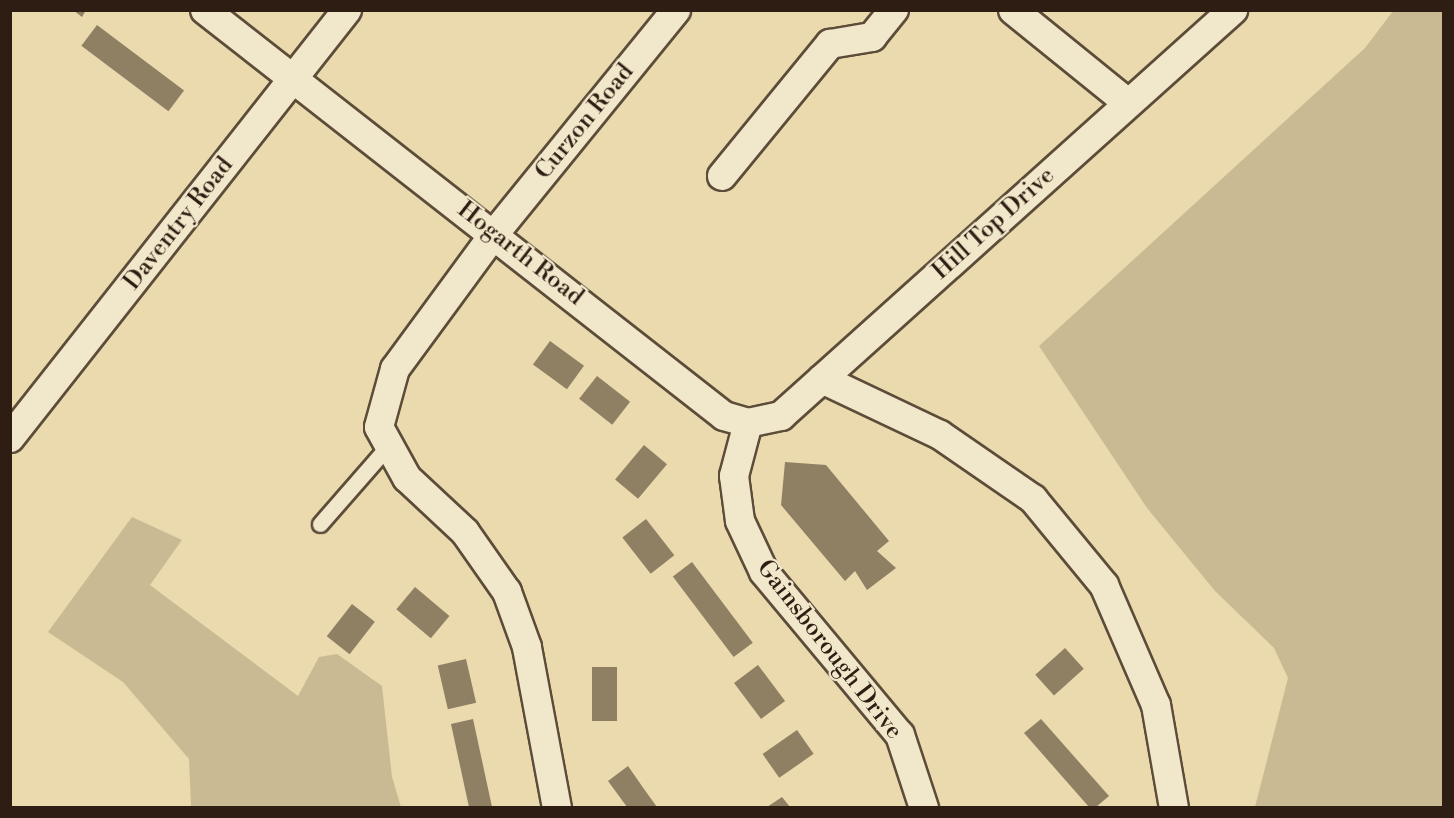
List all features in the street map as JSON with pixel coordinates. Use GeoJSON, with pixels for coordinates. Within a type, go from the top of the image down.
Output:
{"type":"FeatureCollection","features":[{"type":"Feature","properties":{"kind":"street","name":"Daventry Road"},"geometry":{"type":"LineString","coordinates":[[10,438],[347,10]]}},
{"type":"Feature","properties":{"kind":"street","name":"Curzon Road"},"geometry":{"type":"LineString","coordinates":[[495,233],[675,10]]}},
{"type":"Feature","properties":{"kind":"street"},"geometry":{"type":"LineString","coordinates":[[722,176],[830,44],[872,37],[894,10]]}},
{"type":"Feature","properties":{"kind":"street"},"geometry":{"type":"LineString","coordinates":[[1013,10],[1128,103]]}},
{"type":"Feature","properties":{"kind":"street","name":"Hill Top Drive"},"geometry":{"type":"LineString","coordinates":[[748,423],[781,416],[1233,10]]}},
{"type":"Feature","properties":{"kind":"street","name":"Hogarth Road"},"geometry":{"type":"LineString","coordinates":[[219,14],[294,79],[495,233],[724,416],[748,423]]}},
{"type":"Feature","properties":{"kind":"street"},"geometry":{"type":"LineString","coordinates":[[495,233],[395,369],[379,427],[407,478],[465,532],[507,592],[527,647],[557,807]]}},
{"type":"Feature","properties":{"kind":"street"},"geometry":{"type":"LineString","coordinates":[[822,379],[940,435],[1033,499],[1104,585],[1156,705],[1174,807]]}},
{"type":"Feature","properties":{"kind":"street","name":"Gainsborough Drive"},"geometry":{"type":"LineString","coordinates":[[748,423],[734,476],[740,521],[764,572],[900,735],[924,807]]}},
{"type":"Feature","properties":{"kind":"lane"},"geometry":{"type":"LineString","coordinates":[[320,524],[389,445]]}},
{"type":"Feature","properties":{"kind":"shaded area"},"geometry":{"type":"Polygon","coordinates":[[[1393,11],[1443,11],[1443,807],[1255,807],[1288,678],[1274,648],[1215,591],[1147,508],[1039,346],[1365,48],[1393,11]]]}},
{"type":"Feature","properties":{"kind":"shaded area"},"geometry":{"type":"Polygon","coordinates":[[[132,517],[182,540],[150,585],[298,696],[319,657],[337,654],[382,686],[392,777],[401,807],[191,807],[189,759],[123,682],[48,632],[132,517]]]}},
{"type":"Feature","properties":{"kind":"building"},"geometry":{"type":"Polygon","coordinates":[[[73,10],[86,10],[82,17],[73,10]]]}},
{"type":"Feature","properties":{"kind":"building"},"geometry":{"type":"Polygon","coordinates":[[[97,25],[184,91],[168,111],[81,46],[97,25]]]}},
{"type":"Feature","properties":{"kind":"building"},"geometry":{"type":"Polygon","coordinates":[[[550,341],[584,366],[567,389],[533,364],[550,341]]]}},
{"type":"Feature","properties":{"kind":"building"},"geometry":{"type":"Polygon","coordinates":[[[597,376],[630,402],[612,425],[579,399],[597,376]]]}},
{"type":"Feature","properties":{"kind":"building"},"geometry":{"type":"Polygon","coordinates":[[[644,445],[667,464],[638,499],[615,479],[644,445]]]}},
{"type":"Feature","properties":{"kind":"building"},"geometry":{"type":"Polygon","coordinates":[[[785,462],[826,465],[889,541],[877,551],[896,568],[867,590],[855,571],[845,581],[781,505],[785,462]]]}},
{"type":"Feature","properties":{"kind":"building"},"geometry":{"type":"Polygon","coordinates":[[[646,519],[674,555],[651,574],[622,537],[646,519]]]}},
{"type":"Feature","properties":{"kind":"building"},"geometry":{"type":"Polygon","coordinates":[[[692,562],[753,643],[734,657],[673,576],[692,562]]]}},
{"type":"Feature","properties":{"kind":"building"},"geometry":{"type":"Polygon","coordinates":[[[415,587],[449,616],[431,638],[396,609],[415,587]]]}},
{"type":"Feature","properties":{"kind":"building"},"geometry":{"type":"Polygon","coordinates":[[[352,604],[375,622],[350,654],[327,636],[352,604]]]}},
{"type":"Feature","properties":{"kind":"building"},"geometry":{"type":"Polygon","coordinates":[[[1065,648],[1084,669],[1054,696],[1035,675],[1065,648]]]}},
{"type":"Feature","properties":{"kind":"building"},"geometry":{"type":"Polygon","coordinates":[[[466,659],[476,703],[448,709],[438,666],[466,659]]]}},
{"type":"Feature","properties":{"kind":"building"},"geometry":{"type":"Polygon","coordinates":[[[758,665],[785,701],[761,719],[734,683],[758,665]]]}},
{"type":"Feature","properties":{"kind":"building"},"geometry":{"type":"Polygon","coordinates":[[[592,667],[617,667],[617,721],[592,721],[592,667]]]}},
{"type":"Feature","properties":{"kind":"building"},"geometry":{"type":"Polygon","coordinates":[[[473,719],[492,807],[469,807],[451,724],[473,719]]]}},
{"type":"Feature","properties":{"kind":"building"},"geometry":{"type":"Polygon","coordinates":[[[1041,719],[1109,796],[1096,807],[1089,807],[1024,733],[1041,719]]]}},
{"type":"Feature","properties":{"kind":"building"},"geometry":{"type":"Polygon","coordinates":[[[797,730],[814,754],[779,778],[763,754],[797,730]]]}},
{"type":"Feature","properties":{"kind":"building"},"geometry":{"type":"Polygon","coordinates":[[[628,766],[657,807],[627,807],[608,781],[628,766]]]}},
{"type":"Feature","properties":{"kind":"building"},"geometry":{"type":"Polygon","coordinates":[[[782,797],[790,807],[767,807],[782,797]]]}}]}
